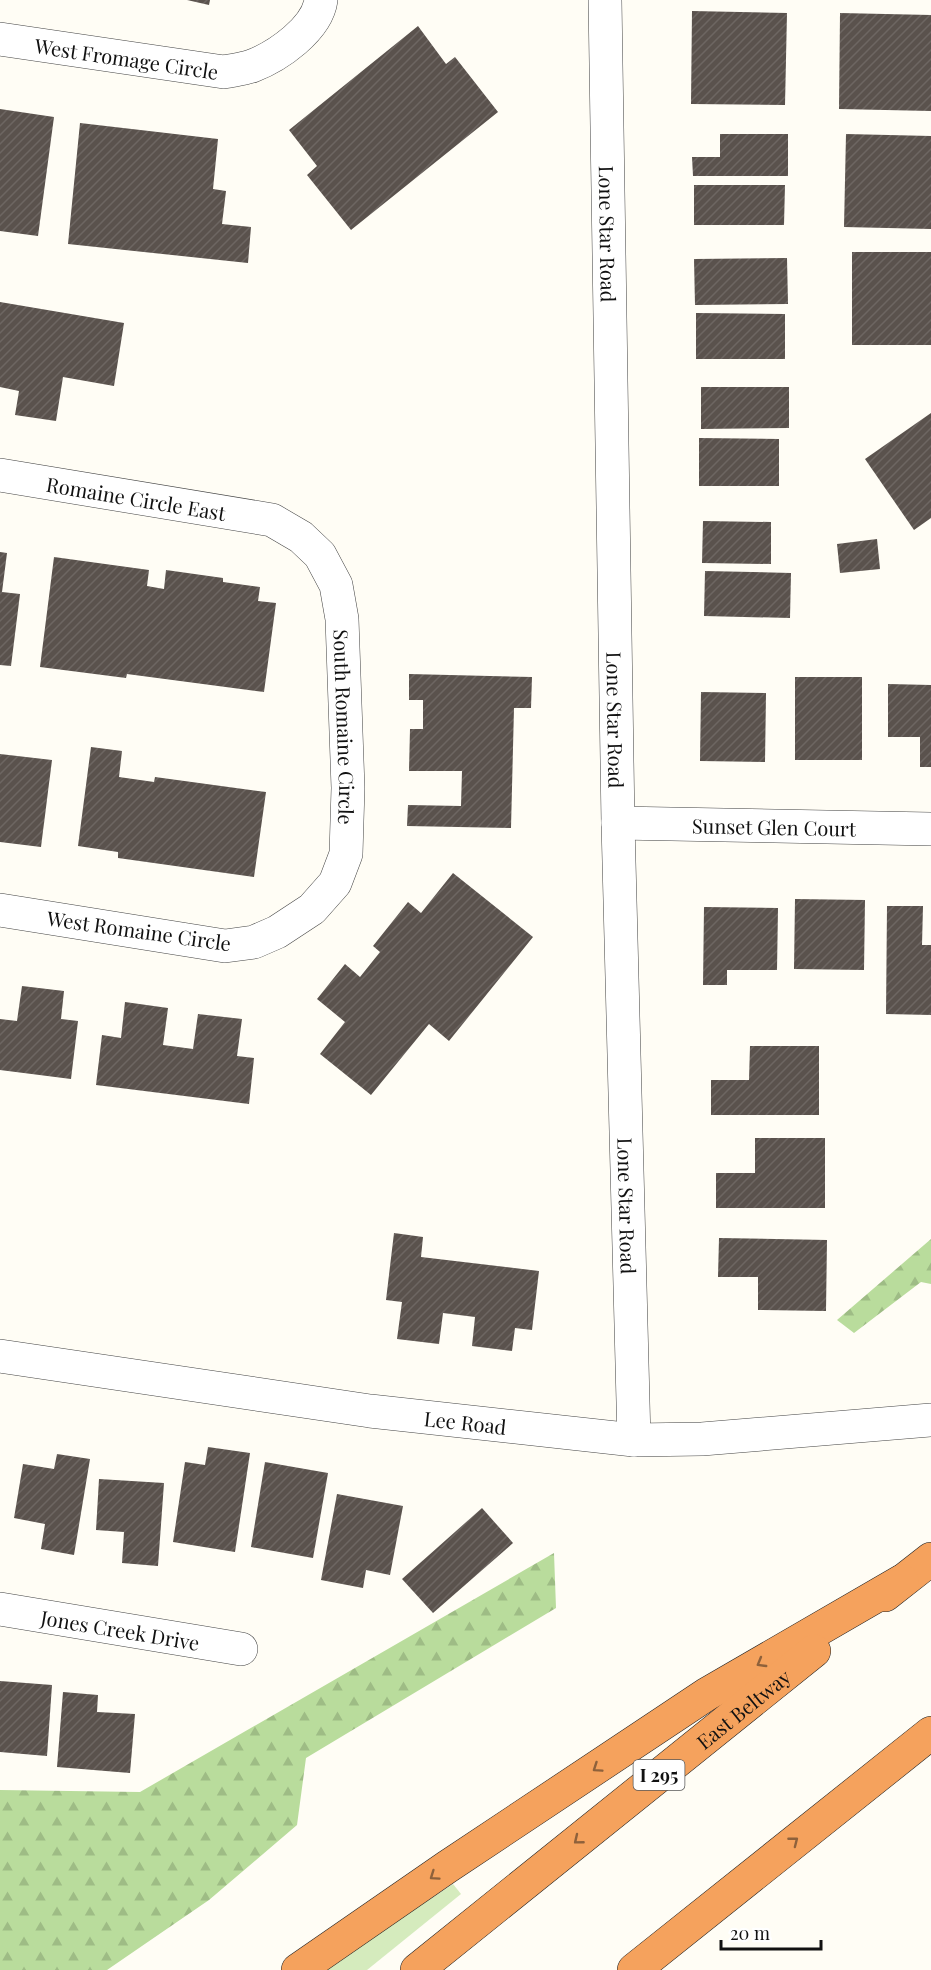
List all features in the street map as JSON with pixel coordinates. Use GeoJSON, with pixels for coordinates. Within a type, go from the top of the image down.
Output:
{"type":"FeatureCollection","features":[{"type":"Feature","properties":{"kind":"highway","name":"East Beltway"},"geometry":{"type":"LineString","coordinates":[[417,1970],[931,1559]]}},
{"type":"Feature","properties":{"kind":"highway"},"geometry":{"type":"LineString","coordinates":[[298,1970],[447,1867],[707,1694],[902,1581]]}},
{"type":"Feature","properties":{"kind":"highway"},"geometry":{"type":"LineString","coordinates":[[634,1970],[931,1733]]}},
{"type":"Feature","properties":{"kind":"highway"},"geometry":{"type":"LineString","coordinates":[[660,1970],[767,1862]]}},
{"type":"Feature","properties":{"kind":"street","name":"West Fromage Circle"},"geometry":{"type":"LineString","coordinates":[[0,39],[224,72],[252,66],[303,35],[320,8],[321,0]]}},
{"type":"Feature","properties":{"kind":"street","name":"Lone Star Road"},"geometry":{"type":"LineString","coordinates":[[605,0],[618,823],[634,1440]]}},
{"type":"Feature","properties":{"kind":"street","name":"Romaine Circle East"},"geometry":{"type":"LineString","coordinates":[[0,475],[272,520]]}},
{"type":"Feature","properties":{"kind":"street","name":"South Romaine Circle"},"geometry":{"type":"LineString","coordinates":[[272,520],[301,537],[320,555],[336,585],[342,619],[348,788],[346,854],[335,883],[312,909],[277,932]]}},
{"type":"Feature","properties":{"kind":"street","name":"Sunset Glen Court"},"geometry":{"type":"LineString","coordinates":[[618,823],[931,829]]}},
{"type":"Feature","properties":{"kind":"street","name":"West Romaine Circle"},"geometry":{"type":"LineString","coordinates":[[0,910],[225,946],[254,942],[277,932]]}},
{"type":"Feature","properties":{"kind":"street","name":"Lee Road"},"geometry":{"type":"LineString","coordinates":[[0,1356],[370,1411],[634,1440],[702,1439],[931,1420]]}},
{"type":"Feature","properties":{"kind":"street","name":"Jones Creek Drive"},"geometry":{"type":"LineString","coordinates":[[0,1609],[241,1649]]}},
{"type":"Feature","properties":{"kind":"green space"},"geometry":{"type":"Polygon","coordinates":[[[931,1239],[931,1284],[921,1282],[854,1333],[837,1320],[931,1239]]]}},
{"type":"Feature","properties":{"kind":"green space"},"geometry":{"type":"Polygon","coordinates":[[[554,1553],[556,1608],[306,1758],[297,1825],[209,1900],[107,1970],[0,1970],[0,1790],[140,1792],[554,1553]]]}},
{"type":"Feature","properties":{"kind":"green space"},"geometry":{"type":"Polygon","coordinates":[[[453,1884],[461,1894],[367,1970],[322,1970],[453,1884]]]}},
{"type":"Feature","properties":{"kind":"building"},"geometry":{"type":"Polygon","coordinates":[[[187,0],[210,0],[209,5],[187,0]]]}},
{"type":"Feature","properties":{"kind":"building"},"geometry":{"type":"Polygon","coordinates":[[[692,11],[787,13],[785,105],[691,104],[692,11]]]}},
{"type":"Feature","properties":{"kind":"building"},"geometry":{"type":"Polygon","coordinates":[[[840,13],[931,15],[931,111],[839,109],[840,13]]]}},
{"type":"Feature","properties":{"kind":"building"},"geometry":{"type":"Polygon","coordinates":[[[418,26],[446,64],[455,57],[498,112],[351,230],[307,175],[317,166],[289,130],[418,26]]]}},
{"type":"Feature","properties":{"kind":"building"},"geometry":{"type":"Polygon","coordinates":[[[0,109],[54,117],[38,236],[0,231],[0,109]]]}},
{"type":"Feature","properties":{"kind":"building"},"geometry":{"type":"Polygon","coordinates":[[[80,123],[218,139],[213,189],[226,191],[222,224],[251,227],[248,263],[68,244],[80,123]]]}},
{"type":"Feature","properties":{"kind":"building"},"geometry":{"type":"Polygon","coordinates":[[[720,134],[788,134],[788,176],[693,176],[692,157],[720,157],[720,134]]]}},
{"type":"Feature","properties":{"kind":"building"},"geometry":{"type":"Polygon","coordinates":[[[846,134],[931,136],[931,229],[844,227],[846,134]]]}},
{"type":"Feature","properties":{"kind":"building"},"geometry":{"type":"Polygon","coordinates":[[[694,185],[785,185],[784,225],[694,225],[694,185]]]}},
{"type":"Feature","properties":{"kind":"building"},"geometry":{"type":"Polygon","coordinates":[[[852,252],[931,252],[931,345],[852,345],[852,252]]]}},
{"type":"Feature","properties":{"kind":"building"},"geometry":{"type":"Polygon","coordinates":[[[787,258],[788,304],[695,305],[694,259],[787,258]]]}},
{"type":"Feature","properties":{"kind":"building"},"geometry":{"type":"Polygon","coordinates":[[[0,302],[124,323],[114,386],[63,377],[56,421],[15,415],[19,391],[0,387],[0,302]]]}},
{"type":"Feature","properties":{"kind":"building"},"geometry":{"type":"Polygon","coordinates":[[[696,313],[785,314],[785,359],[696,359],[696,313]]]}},
{"type":"Feature","properties":{"kind":"building"},"geometry":{"type":"Polygon","coordinates":[[[701,387],[789,387],[789,428],[701,429],[701,387]]]}},
{"type":"Feature","properties":{"kind":"building"},"geometry":{"type":"Polygon","coordinates":[[[931,413],[931,518],[914,530],[865,459],[931,413]]]}},
{"type":"Feature","properties":{"kind":"building"},"geometry":{"type":"Polygon","coordinates":[[[699,438],[779,439],[779,486],[699,486],[699,438]]]}},
{"type":"Feature","properties":{"kind":"building"},"geometry":{"type":"Polygon","coordinates":[[[703,521],[771,522],[771,564],[702,563],[703,521]]]}},
{"type":"Feature","properties":{"kind":"building"},"geometry":{"type":"Polygon","coordinates":[[[877,539],[880,569],[840,573],[837,544],[877,539]]]}},
{"type":"Feature","properties":{"kind":"building"},"geometry":{"type":"Polygon","coordinates":[[[0,552],[7,553],[2,592],[20,594],[11,666],[0,665],[0,552]]]}},
{"type":"Feature","properties":{"kind":"building"},"geometry":{"type":"Polygon","coordinates":[[[54,557],[149,570],[147,586],[164,589],[166,570],[223,578],[223,582],[260,587],[258,601],[276,603],[264,692],[127,674],[126,678],[40,667],[54,557]]]}},
{"type":"Feature","properties":{"kind":"building"},"geometry":{"type":"Polygon","coordinates":[[[705,571],[791,573],[790,618],[704,616],[705,571]]]}},
{"type":"Feature","properties":{"kind":"building"},"geometry":{"type":"Polygon","coordinates":[[[409,674],[532,677],[531,708],[514,708],[511,828],[407,826],[408,805],[461,806],[462,771],[409,771],[410,729],[423,729],[423,700],[409,700],[409,674]]]}},
{"type":"Feature","properties":{"kind":"building"},"geometry":{"type":"Polygon","coordinates":[[[795,677],[862,677],[862,760],[795,760],[795,677]]]}},
{"type":"Feature","properties":{"kind":"building"},"geometry":{"type":"Polygon","coordinates":[[[888,684],[931,685],[931,767],[920,767],[920,737],[888,737],[888,684]]]}},
{"type":"Feature","properties":{"kind":"building"},"geometry":{"type":"Polygon","coordinates":[[[701,692],[766,693],[765,762],[700,761],[701,692]]]}},
{"type":"Feature","properties":{"kind":"building"},"geometry":{"type":"Polygon","coordinates":[[[91,747],[122,751],[119,777],[154,782],[155,777],[266,792],[254,877],[118,858],[118,852],[78,846],[91,747]]]}},
{"type":"Feature","properties":{"kind":"building"},"geometry":{"type":"Polygon","coordinates":[[[0,754],[52,760],[41,847],[0,842],[0,754]]]}},
{"type":"Feature","properties":{"kind":"building"},"geometry":{"type":"Polygon","coordinates":[[[453,873],[533,937],[449,1041],[429,1024],[371,1095],[320,1054],[345,1022],[317,999],[345,964],[360,977],[380,952],[373,946],[408,902],[421,913],[453,873]]]}},
{"type":"Feature","properties":{"kind":"building"},"geometry":{"type":"Polygon","coordinates":[[[795,899],[865,900],[864,970],[794,969],[795,899]]]}},
{"type":"Feature","properties":{"kind":"building"},"geometry":{"type":"Polygon","coordinates":[[[887,906],[923,906],[922,945],[931,945],[931,1015],[886,1014],[887,906]]]}},
{"type":"Feature","properties":{"kind":"building"},"geometry":{"type":"Polygon","coordinates":[[[704,907],[778,908],[777,970],[727,970],[727,985],[703,985],[704,907]]]}},
{"type":"Feature","properties":{"kind":"building"},"geometry":{"type":"Polygon","coordinates":[[[22,986],[64,991],[61,1019],[78,1021],[71,1079],[0,1070],[0,1019],[17,1021],[22,986]]]}},
{"type":"Feature","properties":{"kind":"building"},"geometry":{"type":"Polygon","coordinates":[[[125,1002],[168,1008],[163,1045],[193,1049],[198,1014],[242,1019],[237,1056],[254,1058],[249,1104],[96,1085],[102,1035],[121,1038],[125,1002]]]}},
{"type":"Feature","properties":{"kind":"building"},"geometry":{"type":"Polygon","coordinates":[[[750,1046],[819,1046],[819,1115],[711,1115],[711,1080],[749,1080],[750,1046]]]}},
{"type":"Feature","properties":{"kind":"building"},"geometry":{"type":"Polygon","coordinates":[[[755,1138],[825,1138],[825,1208],[716,1208],[716,1173],[755,1173],[755,1138]]]}},
{"type":"Feature","properties":{"kind":"building"},"geometry":{"type":"Polygon","coordinates":[[[394,1233],[423,1237],[421,1257],[539,1271],[532,1330],[515,1328],[512,1351],[472,1346],[475,1317],[443,1313],[439,1344],[397,1339],[402,1302],[386,1300],[394,1233]]]}},
{"type":"Feature","properties":{"kind":"building"},"geometry":{"type":"Polygon","coordinates":[[[719,1238],[827,1240],[826,1311],[758,1310],[758,1277],[718,1277],[719,1238]]]}},
{"type":"Feature","properties":{"kind":"building"},"geometry":{"type":"Polygon","coordinates":[[[208,1447],[250,1453],[235,1552],[173,1542],[185,1462],[205,1465],[208,1447]]]}},
{"type":"Feature","properties":{"kind":"building"},"geometry":{"type":"Polygon","coordinates":[[[57,1454],[90,1459],[74,1555],[41,1549],[45,1524],[14,1518],[23,1464],[54,1469],[57,1454]]]}},
{"type":"Feature","properties":{"kind":"building"},"geometry":{"type":"Polygon","coordinates":[[[265,1462],[328,1473],[313,1558],[251,1547],[265,1462]]]}},
{"type":"Feature","properties":{"kind":"building"},"geometry":{"type":"Polygon","coordinates":[[[99,1479],[164,1483],[158,1566],[122,1563],[124,1532],[96,1530],[99,1479]]]}},
{"type":"Feature","properties":{"kind":"building"},"geometry":{"type":"Polygon","coordinates":[[[337,1494],[403,1506],[390,1575],[366,1570],[363,1588],[321,1580],[337,1494]]]}},
{"type":"Feature","properties":{"kind":"building"},"geometry":{"type":"Polygon","coordinates":[[[482,1508],[513,1543],[433,1613],[402,1579],[482,1508]]]}},
{"type":"Feature","properties":{"kind":"building"},"geometry":{"type":"Polygon","coordinates":[[[0,1681],[52,1685],[47,1756],[0,1752],[0,1681]]]}},
{"type":"Feature","properties":{"kind":"building"},"geometry":{"type":"Polygon","coordinates":[[[63,1692],[98,1695],[97,1712],[135,1714],[130,1773],[57,1767],[63,1692]]]}}]}
